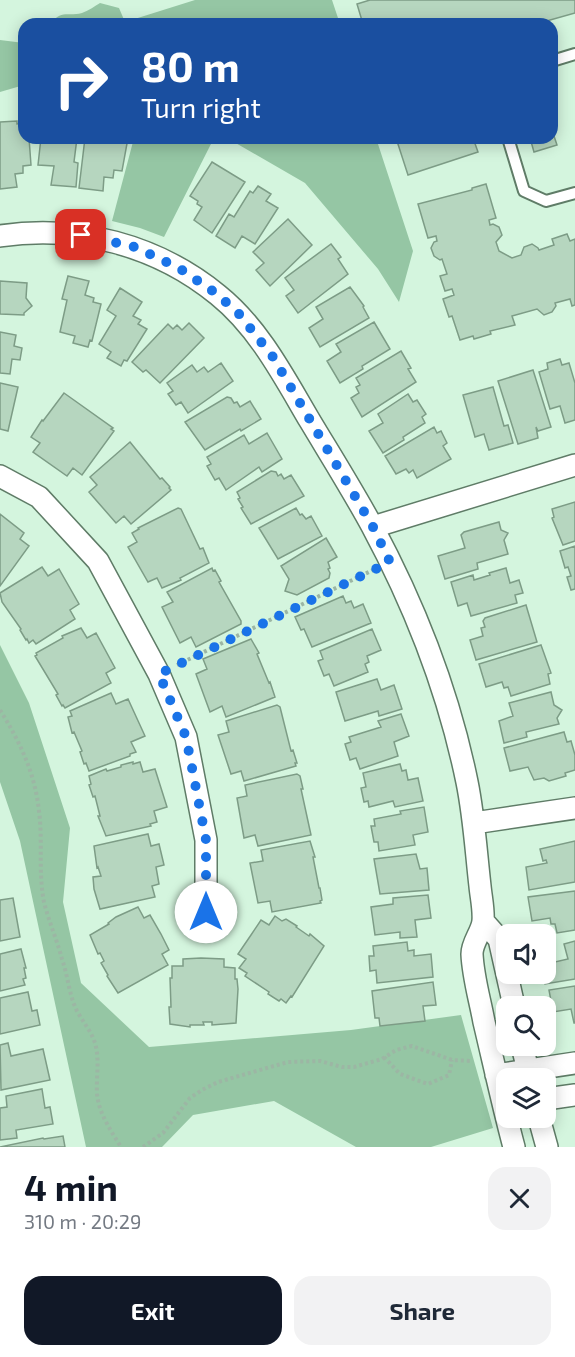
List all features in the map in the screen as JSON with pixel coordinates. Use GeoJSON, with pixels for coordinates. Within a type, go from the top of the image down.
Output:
{"type":"FeatureCollection","features":[{"type":"Feature","properties":{"kind":"street"},"geometry":{"type":"LineString","coordinates":[[0,236],[61,232],[101,238],[135,247],[179,268],[217,294],[239,314],[273,357],[373,527],[413,611],[448,710],[467,783],[474,823],[483,921],[472,951],[477,990],[496,1073]]}},
{"type":"Feature","properties":{"kind":"street"},"geometry":{"type":"LineString","coordinates":[[373,527],[575,465]]}},
{"type":"Feature","properties":{"kind":"street"},"geometry":{"type":"LineString","coordinates":[[0,476],[39,498],[98,561],[159,674],[186,737],[206,840],[206,912]]}},
{"type":"Feature","properties":{"kind":"street"},"geometry":{"type":"LineString","coordinates":[[474,823],[575,808]]}},
{"type":"Feature","properties":{"kind":"street"},"geometry":{"type":"LineString","coordinates":[[483,921],[499,939],[512,996]]}},
{"type":"Feature","properties":{"kind":"street"},"geometry":{"type":"LineString","coordinates":[[554,1068],[575,1063]]}},
{"type":"Feature","properties":{"kind":"street"},"geometry":{"type":"LineString","coordinates":[[494,1066],[503,1068]]}},
{"type":"Feature","properties":{"kind":"street"},"geometry":{"type":"LineString","coordinates":[[556,1098],[575,1095]]}},
{"type":"Feature","properties":{"kind":"street"},"geometry":{"type":"LineString","coordinates":[[510,1128],[514,1147]]}},
{"type":"Feature","properties":{"kind":"street"},"geometry":{"type":"LineString","coordinates":[[542,1128],[547,1147]]}},
{"type":"Feature","properties":{"kind":"lane"},"geometry":{"type":"LineString","coordinates":[[558,59],[575,54]]}},
{"type":"Feature","properties":{"kind":"lane"},"geometry":{"type":"LineString","coordinates":[[510,144],[524,191],[546,201],[575,193]]}},
{"type":"Feature","properties":{"kind":"path"},"geometry":{"type":"LineString","coordinates":[[159,674],[390,562]]}},
{"type":"Feature","properties":{"kind":"path"},"geometry":{"type":"LineString","coordinates":[[0,710],[29,763],[39,811],[41,883],[44,901],[77,1012],[87,1026],[95,1044],[99,1105],[121,1147]]}},
{"type":"Feature","properties":{"kind":"path"},"geometry":{"type":"LineString","coordinates":[[143,1147],[163,1133],[190,1098],[218,1082],[288,1062],[320,1061],[354,1067],[412,1046],[452,1060],[476,1061],[494,1066]]}},
{"type":"Feature","properties":{"kind":"path"},"geometry":{"type":"LineString","coordinates":[[384,1057],[400,1074],[428,1084],[449,1075],[452,1060]]}},
{"type":"Feature","properties":{"kind":"green space"},"geometry":{"type":"Polygon","coordinates":[[[195,0],[332,0],[338,18],[138,18],[195,0]]]}},
{"type":"Feature","properties":{"kind":"green space"},"geometry":{"type":"Polygon","coordinates":[[[100,3],[119,8],[123,18],[56,18],[61,15],[82,13],[100,3]]]}},
{"type":"Feature","properties":{"kind":"green space"},"geometry":{"type":"Polygon","coordinates":[[[0,40],[18,42],[18,87],[0,92],[0,40]]]}},
{"type":"Feature","properties":{"kind":"green space"},"geometry":{"type":"Polygon","coordinates":[[[132,144],[211,144],[164,237],[112,221],[132,144]]]}},
{"type":"Feature","properties":{"kind":"green space"},"geometry":{"type":"Polygon","coordinates":[[[237,144],[378,144],[413,251],[399,302],[378,269],[305,183],[237,144]]]}},
{"type":"Feature","properties":{"kind":"green space"},"geometry":{"type":"Polygon","coordinates":[[[0,645],[29,703],[70,828],[63,902],[81,983],[149,1047],[351,1030],[461,1015],[493,1128],[431,1147],[356,1147],[274,1101],[193,1115],[162,1147],[86,1147],[20,841],[0,782],[0,645]]]}},
{"type":"Feature","properties":{"kind":"building"},"geometry":{"type":"Polygon","coordinates":[[[370,0],[575,0],[575,13],[557,18],[361,18],[357,4],[370,0]]]}},
{"type":"Feature","properties":{"kind":"building"},"geometry":{"type":"Polygon","coordinates":[[[17,121],[18,144],[29,144],[31,165],[23,166],[23,173],[15,174],[17,187],[0,189],[0,122],[17,121]]]}},
{"type":"Feature","properties":{"kind":"building"},"geometry":{"type":"Polygon","coordinates":[[[40,144],[76,144],[74,162],[78,163],[76,187],[51,185],[54,166],[38,165],[40,144]]]}},
{"type":"Feature","properties":{"kind":"building"},"geometry":{"type":"Polygon","coordinates":[[[84,144],[127,144],[122,171],[114,170],[113,178],[104,177],[103,191],[79,188],[84,144]]]}},
{"type":"Feature","properties":{"kind":"building"},"geometry":{"type":"Polygon","coordinates":[[[398,144],[475,144],[478,152],[408,175],[398,144]]]}},
{"type":"Feature","properties":{"kind":"building"},"geometry":{"type":"Polygon","coordinates":[[[532,144],[557,145],[534,152],[532,144]]]}},
{"type":"Feature","properties":{"kind":"building"},"geometry":{"type":"Polygon","coordinates":[[[212,162],[245,182],[212,233],[194,220],[202,207],[190,196],[212,162]]]}},
{"type":"Feature","properties":{"kind":"building"},"geometry":{"type":"Polygon","coordinates":[[[486,184],[496,218],[489,220],[490,225],[499,227],[502,235],[496,242],[499,251],[512,258],[521,255],[524,247],[532,244],[539,250],[554,245],[552,239],[567,234],[570,241],[575,239],[575,305],[572,306],[570,299],[555,303],[556,306],[552,312],[544,315],[537,309],[512,316],[515,325],[490,331],[491,334],[474,339],[473,336],[460,340],[452,316],[449,317],[443,299],[454,295],[452,289],[445,291],[440,276],[447,274],[442,259],[434,256],[431,248],[437,241],[436,236],[428,238],[418,204],[472,190],[472,188],[486,184]]]}},
{"type":"Feature","properties":{"kind":"building"},"geometry":{"type":"Polygon","coordinates":[[[258,186],[271,194],[266,201],[278,208],[255,244],[242,236],[235,248],[216,236],[229,214],[234,217],[250,191],[253,193],[258,186]]]}},
{"type":"Feature","properties":{"kind":"building"},"geometry":{"type":"Polygon","coordinates":[[[288,219],[312,245],[270,286],[256,270],[264,263],[253,252],[288,219]]]}},
{"type":"Feature","properties":{"kind":"building"},"geometry":{"type":"Polygon","coordinates":[[[331,244],[341,257],[338,259],[348,274],[298,313],[286,296],[294,290],[285,278],[331,244]]]}},
{"type":"Feature","properties":{"kind":"building"},"geometry":{"type":"Polygon","coordinates":[[[68,276],[89,281],[85,295],[94,298],[93,302],[101,304],[92,341],[90,340],[88,347],[73,343],[75,336],[60,332],[67,300],[62,299],[68,276]]]}},
{"type":"Feature","properties":{"kind":"building"},"geometry":{"type":"Polygon","coordinates":[[[0,281],[27,283],[26,298],[32,306],[24,315],[0,314],[0,281]]]}},
{"type":"Feature","properties":{"kind":"building"},"geometry":{"type":"Polygon","coordinates":[[[350,287],[364,306],[369,318],[320,347],[309,328],[323,319],[316,307],[350,287]]]}},
{"type":"Feature","properties":{"kind":"building"},"geometry":{"type":"Polygon","coordinates":[[[120,288],[142,302],[133,316],[141,320],[138,324],[147,329],[127,361],[124,360],[121,366],[107,358],[111,352],[99,344],[116,316],[107,310],[120,288]]]}},
{"type":"Feature","properties":{"kind":"building"},"geometry":{"type":"Polygon","coordinates":[[[374,322],[390,349],[340,383],[327,361],[341,352],[336,344],[374,322]]]}},
{"type":"Feature","properties":{"kind":"building"},"geometry":{"type":"Polygon","coordinates":[[[189,323],[204,338],[160,383],[146,370],[143,372],[132,362],[168,324],[173,329],[177,325],[182,330],[189,323]]]}},
{"type":"Feature","properties":{"kind":"building"},"geometry":{"type":"Polygon","coordinates":[[[0,332],[16,335],[14,346],[22,348],[20,360],[12,359],[10,374],[0,373],[0,332]]]}},
{"type":"Feature","properties":{"kind":"building"},"geometry":{"type":"Polygon","coordinates":[[[401,351],[416,382],[362,417],[351,398],[359,393],[356,387],[360,385],[356,378],[401,351]]]}},
{"type":"Feature","properties":{"kind":"building"},"geometry":{"type":"Polygon","coordinates":[[[560,359],[562,365],[569,363],[575,383],[575,420],[565,423],[560,406],[550,409],[539,372],[548,369],[547,363],[560,359]]]}},
{"type":"Feature","properties":{"kind":"building"},"geometry":{"type":"Polygon","coordinates":[[[221,363],[233,381],[188,413],[181,402],[176,405],[168,394],[173,391],[167,383],[192,365],[197,372],[204,367],[208,372],[221,363]]]}},
{"type":"Feature","properties":{"kind":"building"},"geometry":{"type":"Polygon","coordinates":[[[533,370],[551,427],[538,431],[536,427],[538,438],[518,444],[498,381],[533,370]]]}},
{"type":"Feature","properties":{"kind":"building"},"geometry":{"type":"Polygon","coordinates":[[[0,383],[18,387],[8,431],[0,429],[0,383]]]}},
{"type":"Feature","properties":{"kind":"building"},"geometry":{"type":"Polygon","coordinates":[[[493,387],[504,426],[508,425],[513,443],[489,450],[484,434],[475,437],[463,395],[493,387]]]}},
{"type":"Feature","properties":{"kind":"building"},"geometry":{"type":"Polygon","coordinates":[[[64,393],[114,431],[82,475],[73,468],[67,476],[33,452],[40,443],[31,437],[64,393]]]}},
{"type":"Feature","properties":{"kind":"building"},"geometry":{"type":"Polygon","coordinates":[[[408,394],[413,402],[417,400],[426,414],[422,417],[425,423],[383,453],[369,431],[383,423],[378,414],[408,394]]]}},
{"type":"Feature","properties":{"kind":"building"},"geometry":{"type":"Polygon","coordinates":[[[227,397],[231,398],[234,403],[237,402],[240,407],[250,401],[261,419],[205,450],[185,422],[227,397]]]}},
{"type":"Feature","properties":{"kind":"building"},"geometry":{"type":"Polygon","coordinates":[[[434,427],[437,433],[441,431],[447,443],[443,446],[451,459],[417,478],[413,470],[409,473],[406,469],[396,474],[385,456],[434,427]]]}},
{"type":"Feature","properties":{"kind":"building"},"geometry":{"type":"Polygon","coordinates":[[[267,433],[282,459],[262,472],[259,467],[226,490],[219,478],[215,480],[207,466],[211,464],[207,457],[244,435],[249,444],[267,433]]]}},
{"type":"Feature","properties":{"kind":"building"},"geometry":{"type":"Polygon","coordinates":[[[130,442],[171,490],[131,524],[124,516],[116,523],[89,492],[97,485],[90,477],[130,442]]]}},
{"type":"Feature","properties":{"kind":"building"},"geometry":{"type":"Polygon","coordinates":[[[271,471],[276,472],[278,476],[281,474],[284,479],[291,475],[304,496],[251,524],[241,508],[243,507],[237,492],[271,471]]]}},
{"type":"Feature","properties":{"kind":"building"},"geometry":{"type":"Polygon","coordinates":[[[575,502],[575,541],[563,545],[552,518],[554,517],[552,509],[575,502]]]}},
{"type":"Feature","properties":{"kind":"building"},"geometry":{"type":"Polygon","coordinates":[[[178,508],[181,509],[200,549],[203,548],[209,563],[180,578],[181,580],[162,588],[157,578],[148,582],[128,547],[137,542],[132,533],[138,528],[178,508]]]}},
{"type":"Feature","properties":{"kind":"building"},"geometry":{"type":"Polygon","coordinates":[[[296,508],[306,519],[311,516],[322,536],[278,559],[259,528],[296,508]]]}},
{"type":"Feature","properties":{"kind":"building"},"geometry":{"type":"Polygon","coordinates":[[[0,514],[24,533],[20,539],[29,546],[0,586],[0,514]]]}},
{"type":"Feature","properties":{"kind":"building"},"geometry":{"type":"Polygon","coordinates":[[[499,522],[501,530],[508,533],[504,540],[508,554],[477,563],[478,569],[445,579],[438,556],[465,548],[461,535],[464,532],[499,522]]]}},
{"type":"Feature","properties":{"kind":"building"},"geometry":{"type":"Polygon","coordinates":[[[326,538],[337,557],[328,562],[329,578],[297,595],[285,591],[289,579],[281,566],[326,538]]]}},
{"type":"Feature","properties":{"kind":"building"},"geometry":{"type":"Polygon","coordinates":[[[575,546],[575,589],[571,590],[567,577],[571,576],[568,567],[565,568],[560,551],[575,546]]]}},
{"type":"Feature","properties":{"kind":"building"},"geometry":{"type":"Polygon","coordinates":[[[42,567],[48,576],[59,569],[79,604],[70,610],[75,619],[36,644],[33,640],[29,643],[26,640],[2,602],[0,593],[42,567]]]}},
{"type":"Feature","properties":{"kind":"building"},"geometry":{"type":"Polygon","coordinates":[[[212,568],[221,581],[219,582],[241,624],[196,647],[191,637],[180,643],[162,607],[173,602],[167,592],[212,568]]]}},
{"type":"Feature","properties":{"kind":"building"},"geometry":{"type":"Polygon","coordinates":[[[506,568],[510,583],[519,580],[523,593],[515,595],[517,603],[471,616],[467,603],[458,606],[451,582],[473,575],[474,580],[506,568]]]}},
{"type":"Feature","properties":{"kind":"building"},"geometry":{"type":"Polygon","coordinates":[[[343,596],[346,603],[351,601],[354,608],[363,604],[371,623],[312,647],[304,629],[301,630],[295,617],[343,596]]]}},
{"type":"Feature","properties":{"kind":"building"},"geometry":{"type":"Polygon","coordinates":[[[526,605],[537,642],[476,660],[470,640],[483,636],[481,628],[485,627],[483,621],[485,618],[526,605]]]}},
{"type":"Feature","properties":{"kind":"building"},"geometry":{"type":"Polygon","coordinates":[[[81,628],[87,638],[96,633],[115,668],[106,673],[111,683],[65,708],[35,656],[36,653],[63,638],[62,636],[81,628]]]}},
{"type":"Feature","properties":{"kind":"building"},"geometry":{"type":"Polygon","coordinates":[[[372,629],[381,650],[367,656],[369,662],[365,664],[368,672],[334,686],[329,674],[324,676],[318,661],[323,659],[320,651],[372,629]]]}},
{"type":"Feature","properties":{"kind":"building"},"geometry":{"type":"Polygon","coordinates":[[[251,639],[259,653],[257,654],[275,697],[226,717],[222,706],[210,712],[196,674],[207,669],[203,659],[251,639]]]}},
{"type":"Feature","properties":{"kind":"building"},"geometry":{"type":"Polygon","coordinates":[[[541,645],[551,673],[548,674],[550,684],[511,696],[508,687],[504,688],[502,682],[486,687],[479,664],[541,645]]]}},
{"type":"Feature","properties":{"kind":"building"},"geometry":{"type":"Polygon","coordinates":[[[377,679],[381,690],[394,685],[402,709],[379,716],[378,711],[345,721],[336,692],[377,679]]]}},
{"type":"Feature","properties":{"kind":"building"},"geometry":{"type":"Polygon","coordinates":[[[551,692],[554,705],[562,710],[557,718],[559,724],[526,732],[527,737],[504,743],[499,721],[513,716],[509,703],[551,692]]]}},
{"type":"Feature","properties":{"kind":"building"},"geometry":{"type":"Polygon","coordinates":[[[111,693],[116,704],[128,699],[145,736],[131,742],[136,752],[130,756],[89,771],[86,763],[84,764],[80,752],[82,751],[74,732],[72,733],[68,717],[72,716],[70,711],[111,693]]]}},
{"type":"Feature","properties":{"kind":"building"},"geometry":{"type":"Polygon","coordinates":[[[277,705],[280,707],[296,766],[244,781],[241,771],[231,774],[218,735],[229,732],[226,721],[277,705]]]}},
{"type":"Feature","properties":{"kind":"building"},"geometry":{"type":"Polygon","coordinates":[[[401,714],[409,736],[394,742],[398,756],[360,769],[356,758],[350,760],[345,744],[351,742],[349,737],[381,727],[378,721],[401,714]]]}},
{"type":"Feature","properties":{"kind":"building"},"geometry":{"type":"Polygon","coordinates":[[[564,732],[567,742],[571,741],[575,755],[575,770],[565,773],[566,776],[549,781],[544,778],[534,780],[528,767],[510,771],[504,748],[564,732]]]}},
{"type":"Feature","properties":{"kind":"building"},"geometry":{"type":"Polygon","coordinates":[[[133,762],[133,764],[140,762],[143,772],[155,769],[167,807],[154,811],[157,822],[150,824],[151,826],[106,836],[98,816],[100,816],[95,796],[93,797],[89,785],[91,784],[89,776],[133,762]]]}},
{"type":"Feature","properties":{"kind":"building"},"geometry":{"type":"Polygon","coordinates":[[[400,764],[402,771],[406,770],[408,780],[418,778],[423,801],[395,807],[393,801],[369,807],[368,801],[364,802],[361,788],[366,787],[363,773],[400,764]]]}},
{"type":"Feature","properties":{"kind":"building"},"geometry":{"type":"Polygon","coordinates":[[[297,774],[300,776],[303,789],[301,789],[311,835],[258,846],[255,835],[244,838],[237,798],[247,796],[245,785],[297,774]]]}},
{"type":"Feature","properties":{"kind":"building"},"geometry":{"type":"Polygon","coordinates":[[[424,807],[428,832],[413,835],[415,845],[379,851],[378,842],[374,842],[371,826],[375,826],[374,819],[424,807]]]}},
{"type":"Feature","properties":{"kind":"building"},"geometry":{"type":"Polygon","coordinates":[[[148,834],[151,846],[159,844],[164,865],[156,867],[159,884],[152,886],[155,897],[100,909],[93,877],[101,876],[97,868],[94,846],[148,834]]]}},
{"type":"Feature","properties":{"kind":"building"},"geometry":{"type":"Polygon","coordinates":[[[310,841],[315,857],[313,857],[321,903],[272,912],[270,901],[258,903],[250,863],[263,861],[261,850],[310,841]]]}},
{"type":"Feature","properties":{"kind":"building"},"geometry":{"type":"Polygon","coordinates":[[[575,841],[575,882],[529,890],[526,867],[547,863],[546,860],[543,861],[540,849],[575,841]]]}},
{"type":"Feature","properties":{"kind":"building"},"geometry":{"type":"Polygon","coordinates":[[[416,854],[420,869],[427,868],[429,890],[380,894],[374,859],[416,854]]]}},
{"type":"Feature","properties":{"kind":"building"},"geometry":{"type":"Polygon","coordinates":[[[575,891],[575,930],[557,933],[556,924],[551,924],[550,918],[532,921],[528,897],[575,891]]]}},
{"type":"Feature","properties":{"kind":"building"},"geometry":{"type":"Polygon","coordinates":[[[428,895],[431,918],[415,920],[417,937],[400,938],[400,932],[375,935],[371,907],[393,904],[393,898],[428,895]]]}},
{"type":"Feature","properties":{"kind":"building"},"geometry":{"type":"Polygon","coordinates":[[[13,898],[20,937],[0,941],[0,900],[13,898]]]}},
{"type":"Feature","properties":{"kind":"building"},"geometry":{"type":"Polygon","coordinates":[[[138,907],[144,918],[150,915],[161,934],[169,950],[162,954],[168,965],[118,993],[107,976],[101,963],[104,961],[100,953],[98,954],[90,935],[116,917],[138,907]]]}},
{"type":"Feature","properties":{"kind":"building"},"geometry":{"type":"Polygon","coordinates":[[[275,916],[282,921],[286,919],[324,946],[286,1003],[268,994],[269,992],[245,976],[247,973],[239,968],[246,959],[238,954],[261,920],[269,925],[275,916]]]}},
{"type":"Feature","properties":{"kind":"building"},"geometry":{"type":"Polygon","coordinates":[[[575,941],[575,979],[556,982],[556,962],[568,959],[564,944],[575,941]]]}},
{"type":"Feature","properties":{"kind":"building"},"geometry":{"type":"Polygon","coordinates":[[[407,942],[408,951],[414,950],[414,956],[431,954],[433,977],[377,983],[376,970],[370,971],[369,956],[374,956],[373,946],[407,942]]]}},
{"type":"Feature","properties":{"kind":"building"},"geometry":{"type":"Polygon","coordinates":[[[21,949],[26,968],[24,968],[26,978],[23,979],[25,985],[0,991],[0,954],[21,949]]]}},
{"type":"Feature","properties":{"kind":"building"},"geometry":{"type":"Polygon","coordinates":[[[183,959],[224,959],[224,967],[235,968],[238,989],[236,1023],[212,1025],[212,1022],[203,1022],[204,1025],[190,1025],[190,1027],[170,1024],[172,966],[183,966],[183,959]]]}},
{"type":"Feature","properties":{"kind":"building"},"geometry":{"type":"Polygon","coordinates":[[[433,982],[436,1005],[423,1006],[425,1021],[380,1026],[379,1018],[375,1018],[372,991],[433,982]]]}},
{"type":"Feature","properties":{"kind":"building"},"geometry":{"type":"Polygon","coordinates":[[[575,986],[575,1023],[571,1009],[556,1012],[556,996],[550,996],[549,990],[575,986]]]}},
{"type":"Feature","properties":{"kind":"building"},"geometry":{"type":"Polygon","coordinates":[[[28,992],[32,1011],[37,1010],[40,1025],[0,1034],[0,998],[28,992]]]}},
{"type":"Feature","properties":{"kind":"building"},"geometry":{"type":"Polygon","coordinates":[[[8,1043],[11,1056],[43,1049],[50,1080],[1,1090],[0,1045],[8,1043]]]}},
{"type":"Feature","properties":{"kind":"building"},"geometry":{"type":"Polygon","coordinates":[[[42,1089],[45,1108],[50,1107],[53,1124],[16,1130],[17,1138],[0,1140],[0,1108],[7,1107],[6,1096],[42,1089]]]}},
{"type":"Feature","properties":{"kind":"building"},"geometry":{"type":"Polygon","coordinates":[[[63,1136],[65,1147],[0,1147],[43,1138],[63,1136]]]}},
{"type":"Feature","properties":{"kind":"route"},"geometry":{"type":"LineString","coordinates":[[81,235],[135,247],[179,268],[217,294],[239,314],[273,357],[373,527],[390,562],[159,674],[186,737],[206,840],[206,912]]}}]}
